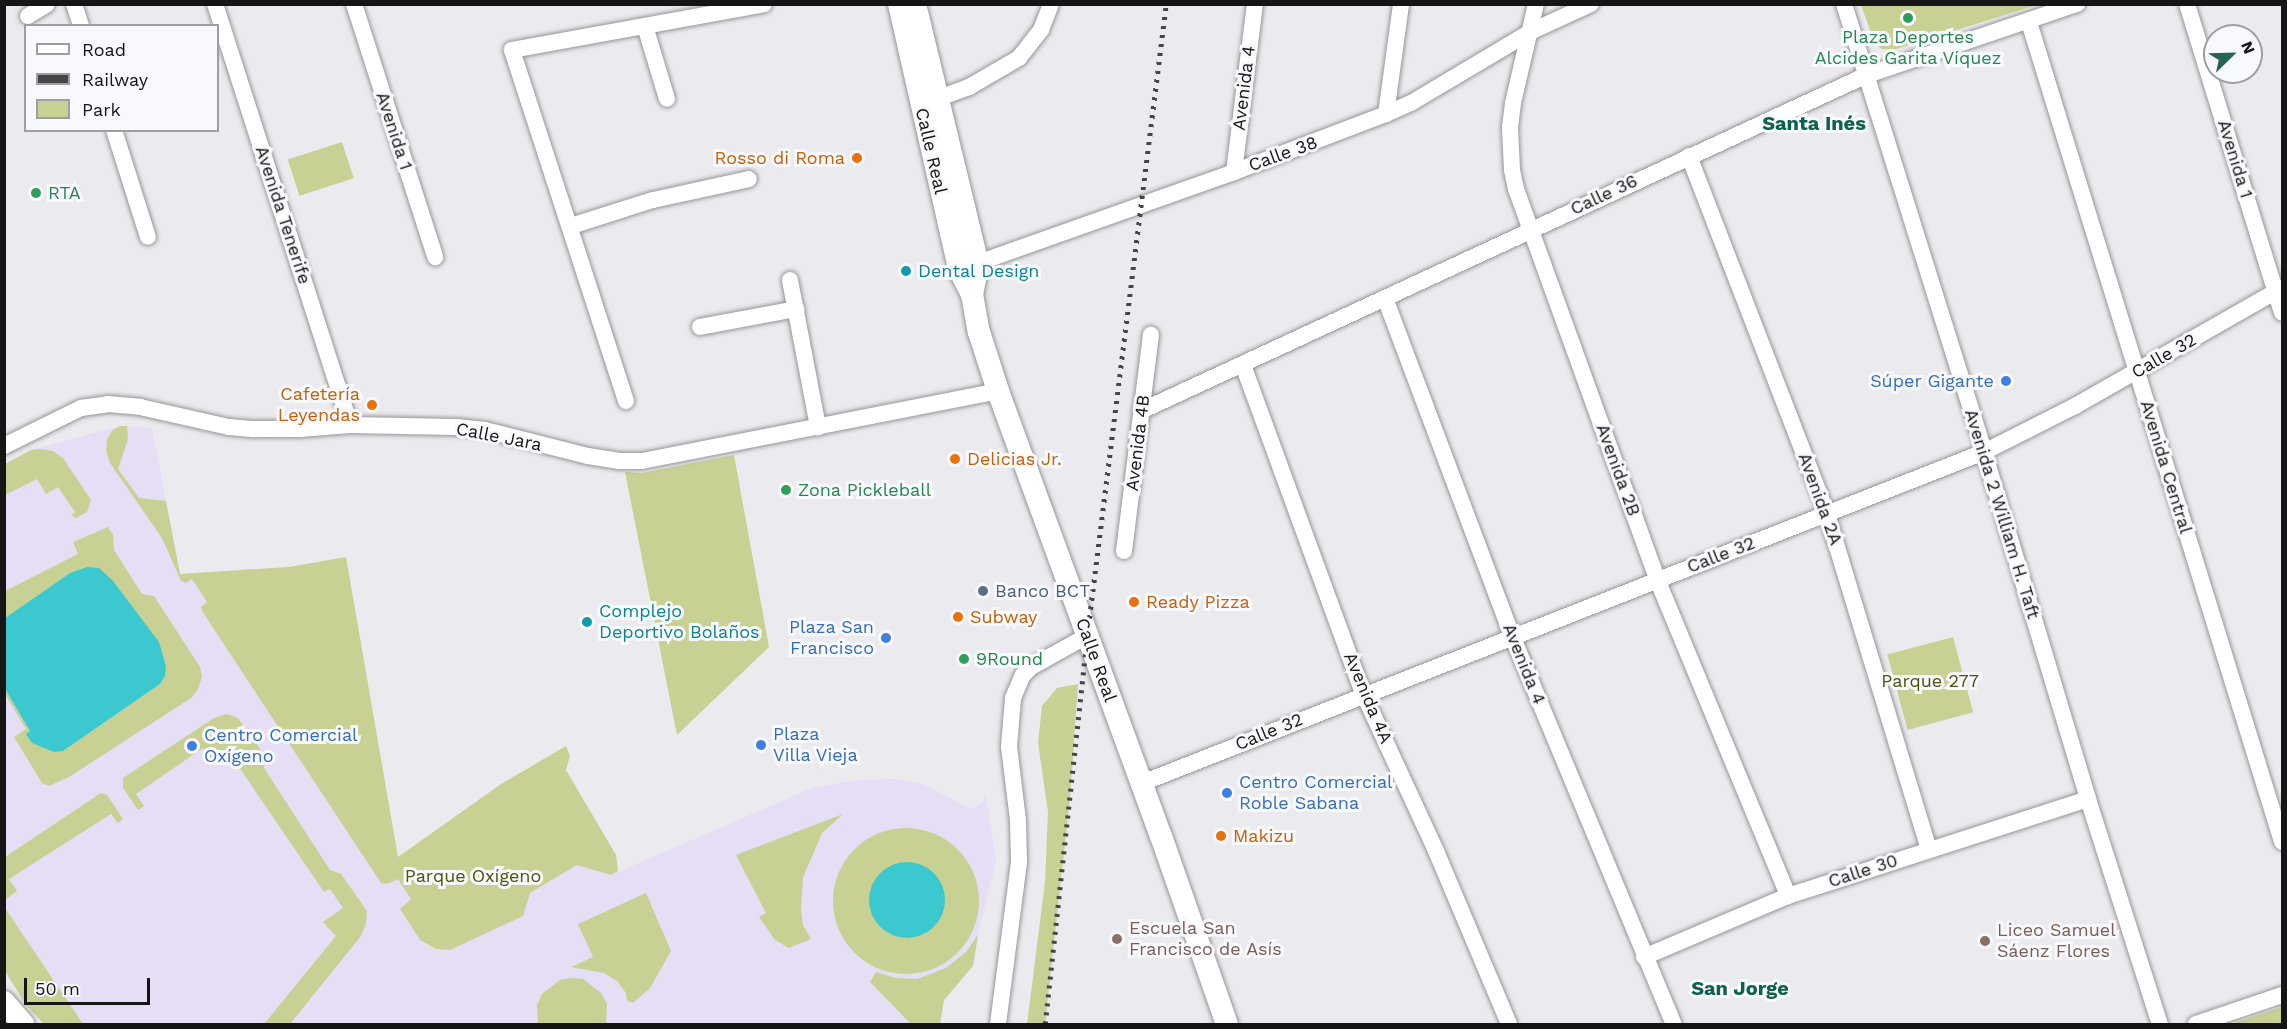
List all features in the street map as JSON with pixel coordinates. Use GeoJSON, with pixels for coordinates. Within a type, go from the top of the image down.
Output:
{"type":"FeatureCollection","features":[{"type":"Feature","properties":{"kind":"main road","name":"Calle Real"},"geometry":{"type":"LineString","coordinates":[[899,4],[928,101],[969,266],[979,332],[998,391],[1142,783],[1227,1024]]}},
{"type":"Feature","properties":{"kind":"main road","name":"Calle Real"},"geometry":{"type":"LineString","coordinates":[[915,4],[928,101]]}},
{"type":"Feature","properties":{"kind":"main road"},"geometry":{"type":"LineString","coordinates":[[4,1002],[23,1024]]}},
{"type":"Feature","properties":{"kind":"street"},"geometry":{"type":"LineString","coordinates":[[28,16],[47,4]]}},
{"type":"Feature","properties":{"kind":"street"},"geometry":{"type":"LineString","coordinates":[[74,4],[80,24]]}},
{"type":"Feature","properties":{"kind":"street","name":"Avenida Tenerife"},"geometry":{"type":"LineString","coordinates":[[215,4],[350,424]]}},
{"type":"Feature","properties":{"kind":"street","name":"Avenida 1"},"geometry":{"type":"LineString","coordinates":[[354,4],[435,257]]}},
{"type":"Feature","properties":{"kind":"street"},"geometry":{"type":"LineString","coordinates":[[626,401],[512,50],[764,4]]}},
{"type":"Feature","properties":{"kind":"street"},"geometry":{"type":"LineString","coordinates":[[928,101],[969,87],[1019,58],[1041,30],[1051,4]]}},
{"type":"Feature","properties":{"kind":"street","name":"Avenida 4"},"geometry":{"type":"LineString","coordinates":[[1234,172],[1255,4]]}},
{"type":"Feature","properties":{"kind":"street"},"geometry":{"type":"LineString","coordinates":[[1386,114],[1401,4]]}},
{"type":"Feature","properties":{"kind":"street","name":"Avenida 2B"},"geometry":{"type":"LineString","coordinates":[[1536,4],[1513,103],[1510,128],[1514,179],[1657,579],[1788,896]]}},
{"type":"Feature","properties":{"kind":"street","name":"Calle 38"},"geometry":{"type":"LineString","coordinates":[[969,266],[1234,172],[1386,114],[1411,103],[1530,32],[1591,4]]}},
{"type":"Feature","properties":{"kind":"street","name":"Avenida 2 William H. Taft"},"geometry":{"type":"LineString","coordinates":[[1844,4],[1984,452],[2088,799],[2160,1024]]}},
{"type":"Feature","properties":{"kind":"street","name":"Calle 36"},"geometry":{"type":"LineString","coordinates":[[1141,411],[1867,75],[2077,4]]}},
{"type":"Feature","properties":{"kind":"street","name":"Avenida 1"},"geometry":{"type":"LineString","coordinates":[[2187,4],[2279,290],[2283,313]]}},
{"type":"Feature","properties":{"kind":"street","name":"Avenida Central"},"geometry":{"type":"LineString","coordinates":[[2029,22],[2283,842]]}},
{"type":"Feature","properties":{"kind":"street"},"geometry":{"type":"LineString","coordinates":[[645,26],[667,99]]}},
{"type":"Feature","properties":{"kind":"street"},"geometry":{"type":"LineString","coordinates":[[115,132],[148,237]]}},
{"type":"Feature","properties":{"kind":"street","name":"Avenida 2A"},"geometry":{"type":"LineString","coordinates":[[1689,156],[1827,514],[1929,850]]}},
{"type":"Feature","properties":{"kind":"street"},"geometry":{"type":"LineString","coordinates":[[571,226],[653,200],[749,179]]}},
{"type":"Feature","properties":{"kind":"street"},"geometry":{"type":"LineString","coordinates":[[790,280],[818,427]]}},
{"type":"Feature","properties":{"kind":"street","name":"Calle 32"},"geometry":{"type":"LineString","coordinates":[[1142,783],[1984,452],[2137,372],[2279,290]]}},
{"type":"Feature","properties":{"kind":"street","name":"Avenida 4"},"geometry":{"type":"LineString","coordinates":[[1385,298],[1513,638],[1644,957],[1674,1024]]}},
{"type":"Feature","properties":{"kind":"street"},"geometry":{"type":"LineString","coordinates":[[700,327],[796,309]]}},
{"type":"Feature","properties":{"kind":"street","name":"Avenida 4B"},"geometry":{"type":"LineString","coordinates":[[1125,551],[1151,335]]}},
{"type":"Feature","properties":{"kind":"street","name":"Avenida 4A"},"geometry":{"type":"LineString","coordinates":[[1243,365],[1364,695],[1436,851],[1509,1024]]}},
{"type":"Feature","properties":{"kind":"street","name":"Calle Jara"},"geometry":{"type":"LineString","coordinates":[[4,446],[59,417],[97,404],[140,407],[238,428],[300,429],[350,424],[485,430],[588,456],[620,461],[642,461],[998,391]]}},
{"type":"Feature","properties":{"kind":"street"},"geometry":{"type":"LineString","coordinates":[[998,1024],[1019,862],[1018,820],[1009,747],[1013,698],[1023,675],[1031,667],[1087,636]]}},
{"type":"Feature","properties":{"kind":"street","name":"Calle 30"},"geometry":{"type":"LineString","coordinates":[[1644,957],[1788,896],[2088,799]]}},
{"type":"Feature","properties":{"kind":"street"},"geometry":{"type":"LineString","coordinates":[[2196,1024],[2283,995]]}},
{"type":"Feature","properties":{"kind":"shaded area","name":"Centro Comercial Oxígeno"},"geometry":{"type":"Polygon","coordinates":[[[120,426],[152,428],[180,574],[289,567],[346,557],[387,884],[398,878],[412,900],[401,912],[420,940],[427,946],[530,893],[578,865],[611,875],[812,788],[856,780],[896,779],[923,784],[971,809],[981,804],[986,794],[996,861],[978,934],[973,966],[944,1000],[940,1024],[44,1024],[26,1005],[5,971],[5,464],[31,450],[120,426]]]}},
{"type":"Feature","properties":{"kind":"green space"},"geometry":{"type":"Polygon","coordinates":[[[1861,4],[2036,5],[1893,50],[1882,49],[1875,44],[1861,4]]]}},
{"type":"Feature","properties":{"kind":"green space"},"geometry":{"type":"Polygon","coordinates":[[[342,142],[354,178],[300,196],[288,160],[342,142]]]}},
{"type":"Feature","properties":{"kind":"green space","name":"Parque Oxígeno"},"geometry":{"type":"Polygon","coordinates":[[[120,426],[127,426],[128,439],[118,469],[139,498],[166,501],[180,574],[289,567],[346,557],[398,857],[501,784],[566,746],[570,756],[566,770],[616,855],[618,871],[611,875],[577,865],[530,893],[523,916],[450,950],[436,949],[420,940],[400,909],[411,899],[398,879],[387,884],[381,883],[202,611],[201,607],[207,602],[192,579],[186,583],[181,581],[162,538],[110,463],[106,451],[107,439],[113,430],[120,426]]]}},
{"type":"Feature","properties":{"kind":"green space"},"geometry":{"type":"Polygon","coordinates":[[[31,450],[53,451],[63,458],[91,500],[87,512],[76,518],[71,515],[75,512],[58,487],[46,494],[37,479],[5,495],[5,464],[31,450]]]}},
{"type":"Feature","properties":{"kind":"green space"},"geometry":{"type":"Polygon","coordinates":[[[734,455],[769,647],[677,735],[625,472],[642,473],[734,455]]]}},
{"type":"Feature","properties":{"kind":"green space"},"geometry":{"type":"Polygon","coordinates":[[[108,527],[113,535],[114,550],[142,594],[154,596],[200,667],[202,677],[198,689],[191,698],[69,777],[49,786],[42,783],[14,737],[26,729],[5,694],[5,689],[30,731],[63,751],[160,684],[165,676],[70,573],[5,618],[5,591],[78,554],[73,542],[108,527]]]}},
{"type":"Feature","properties":{"kind":"green space","name":"Parque 277"},"geometry":{"type":"Polygon","coordinates":[[[1953,637],[1973,712],[1908,730],[1887,655],[1953,637]]]}},
{"type":"Feature","properties":{"kind":"green space"},"geometry":{"type":"Polygon","coordinates":[[[1078,684],[1070,799],[1045,1024],[1027,1024],[1045,882],[1048,812],[1038,743],[1042,706],[1057,688],[1078,684]]]}},
{"type":"Feature","properties":{"kind":"green space"},"geometry":{"type":"Polygon","coordinates":[[[227,714],[238,718],[265,756],[264,768],[330,870],[341,874],[367,911],[366,924],[361,936],[290,1024],[264,1024],[336,936],[323,922],[343,908],[330,889],[324,892],[228,751],[212,761],[203,748],[136,794],[144,806],[138,810],[123,788],[123,778],[214,718],[227,714]]]}},
{"type":"Feature","properties":{"kind":"green space"},"geometry":{"type":"Polygon","coordinates":[[[101,793],[107,795],[123,819],[118,823],[111,814],[9,879],[17,891],[5,900],[5,857],[101,793]]]}},
{"type":"Feature","properties":{"kind":"green space"},"geometry":{"type":"Polygon","coordinates":[[[843,814],[822,833],[803,877],[801,910],[803,925],[811,939],[789,948],[775,940],[759,917],[766,913],[736,855],[843,814]]]}},
{"type":"Feature","properties":{"kind":"green space"},"geometry":{"type":"Polygon","coordinates":[[[906,828],[934,834],[957,850],[973,873],[979,901],[973,929],[957,952],[934,968],[906,974],[878,968],[855,952],[839,929],[833,901],[839,873],[855,850],[878,834],[906,828]]]}},
{"type":"Feature","properties":{"kind":"green space"},"geometry":{"type":"Polygon","coordinates":[[[646,893],[671,951],[650,988],[633,1003],[627,1001],[626,993],[617,981],[604,973],[571,967],[593,957],[578,924],[646,893]]]}},
{"type":"Feature","properties":{"kind":"green space"},"geometry":{"type":"Polygon","coordinates":[[[5,908],[83,1024],[44,1024],[26,1005],[5,971],[5,908]]]}},
{"type":"Feature","properties":{"kind":"green space"},"geometry":{"type":"Polygon","coordinates":[[[978,935],[973,966],[944,1000],[940,1024],[911,1024],[870,982],[876,972],[896,978],[917,979],[946,968],[966,952],[978,935]]]}},
{"type":"Feature","properties":{"kind":"green space"},"geometry":{"type":"Polygon","coordinates":[[[583,979],[601,993],[607,1004],[606,1024],[538,1024],[537,1005],[542,994],[560,980],[583,979]]]}},
{"type":"Feature","properties":{"kind":"green space"},"geometry":{"type":"Polygon","coordinates":[[[2282,1007],[2282,1024],[2231,1024],[2282,1007]]]}},
{"type":"Feature","properties":{"kind":"water"},"geometry":{"type":"Polygon","coordinates":[[[87,567],[99,568],[113,581],[159,642],[166,666],[165,676],[160,684],[63,751],[54,752],[32,743],[26,734],[30,731],[5,689],[5,618],[70,573],[87,567]]]}},
{"type":"Feature","properties":{"kind":"water"},"geometry":{"type":"Polygon","coordinates":[[[907,862],[921,865],[934,873],[942,886],[945,900],[942,914],[934,927],[921,935],[907,938],[893,935],[880,927],[872,914],[869,900],[872,886],[880,873],[893,865],[907,862]]]}},
{"type":"Feature","properties":{"kind":"railway"},"geometry":{"type":"LineString","coordinates":[[1045,1024],[1087,636],[1166,4]]}},
{"type":"Feature","properties":{"kind":"place","name":"Plaza Deportes Alcides Garita Víquez"},"geometry":{"type":"Point","coordinates":[1908,18]}},
{"type":"Feature","properties":{"kind":"place","name":"Rosso di Roma"},"geometry":{"type":"Point","coordinates":[857,158]}},
{"type":"Feature","properties":{"kind":"place","name":"RTA"},"geometry":{"type":"Point","coordinates":[36,193]}},
{"type":"Feature","properties":{"kind":"place","name":"Dental Design"},"geometry":{"type":"Point","coordinates":[906,271]}},
{"type":"Feature","properties":{"kind":"place","name":"Súper Gigante"},"geometry":{"type":"Point","coordinates":[2006,381]}},
{"type":"Feature","properties":{"kind":"place","name":"Cafetería Leyendas"},"geometry":{"type":"Point","coordinates":[372,405]}},
{"type":"Feature","properties":{"kind":"place","name":"Delicias Jr."},"geometry":{"type":"Point","coordinates":[955,459]}},
{"type":"Feature","properties":{"kind":"place","name":"Zona Pickleball"},"geometry":{"type":"Point","coordinates":[786,490]}},
{"type":"Feature","properties":{"kind":"place","name":"Banco BCT"},"geometry":{"type":"Point","coordinates":[983,591]}},
{"type":"Feature","properties":{"kind":"place","name":"Ready Pizza"},"geometry":{"type":"Point","coordinates":[1134,602]}},
{"type":"Feature","properties":{"kind":"place","name":"Subway"},"geometry":{"type":"Point","coordinates":[958,617]}},
{"type":"Feature","properties":{"kind":"place","name":"Complejo Deportivo Bolaños"},"geometry":{"type":"Point","coordinates":[587,622]}},
{"type":"Feature","properties":{"kind":"place","name":"Plaza San Francisco"},"geometry":{"type":"Point","coordinates":[886,638]}},
{"type":"Feature","properties":{"kind":"place","name":"9Round"},"geometry":{"type":"Point","coordinates":[964,659]}},
{"type":"Feature","properties":{"kind":"place","name":"Plaza Villa Vieja"},"geometry":{"type":"Point","coordinates":[761,745]}},
{"type":"Feature","properties":{"kind":"place","name":"Centro Comercial Oxígeno"},"geometry":{"type":"Point","coordinates":[192,746]}},
{"type":"Feature","properties":{"kind":"place","name":"Centro Comercial Roble Sabana"},"geometry":{"type":"Point","coordinates":[1227,793]}},
{"type":"Feature","properties":{"kind":"place","name":"Makizu"},"geometry":{"type":"Point","coordinates":[1221,836]}},
{"type":"Feature","properties":{"kind":"place","name":"Escuela San Francisco de Asís"},"geometry":{"type":"Point","coordinates":[1117,939]}},
{"type":"Feature","properties":{"kind":"place","name":"Liceo Samuel Sáenz Flores"},"geometry":{"type":"Point","coordinates":[1985,941]}},
{"type":"Feature","properties":{"kind":"district","name":"Santa Inés"},"geometry":{"type":"Point","coordinates":[1814,123]}},
{"type":"Feature","properties":{"kind":"district","name":"San Jorge"},"geometry":{"type":"Point","coordinates":[1740,988]}}]}
